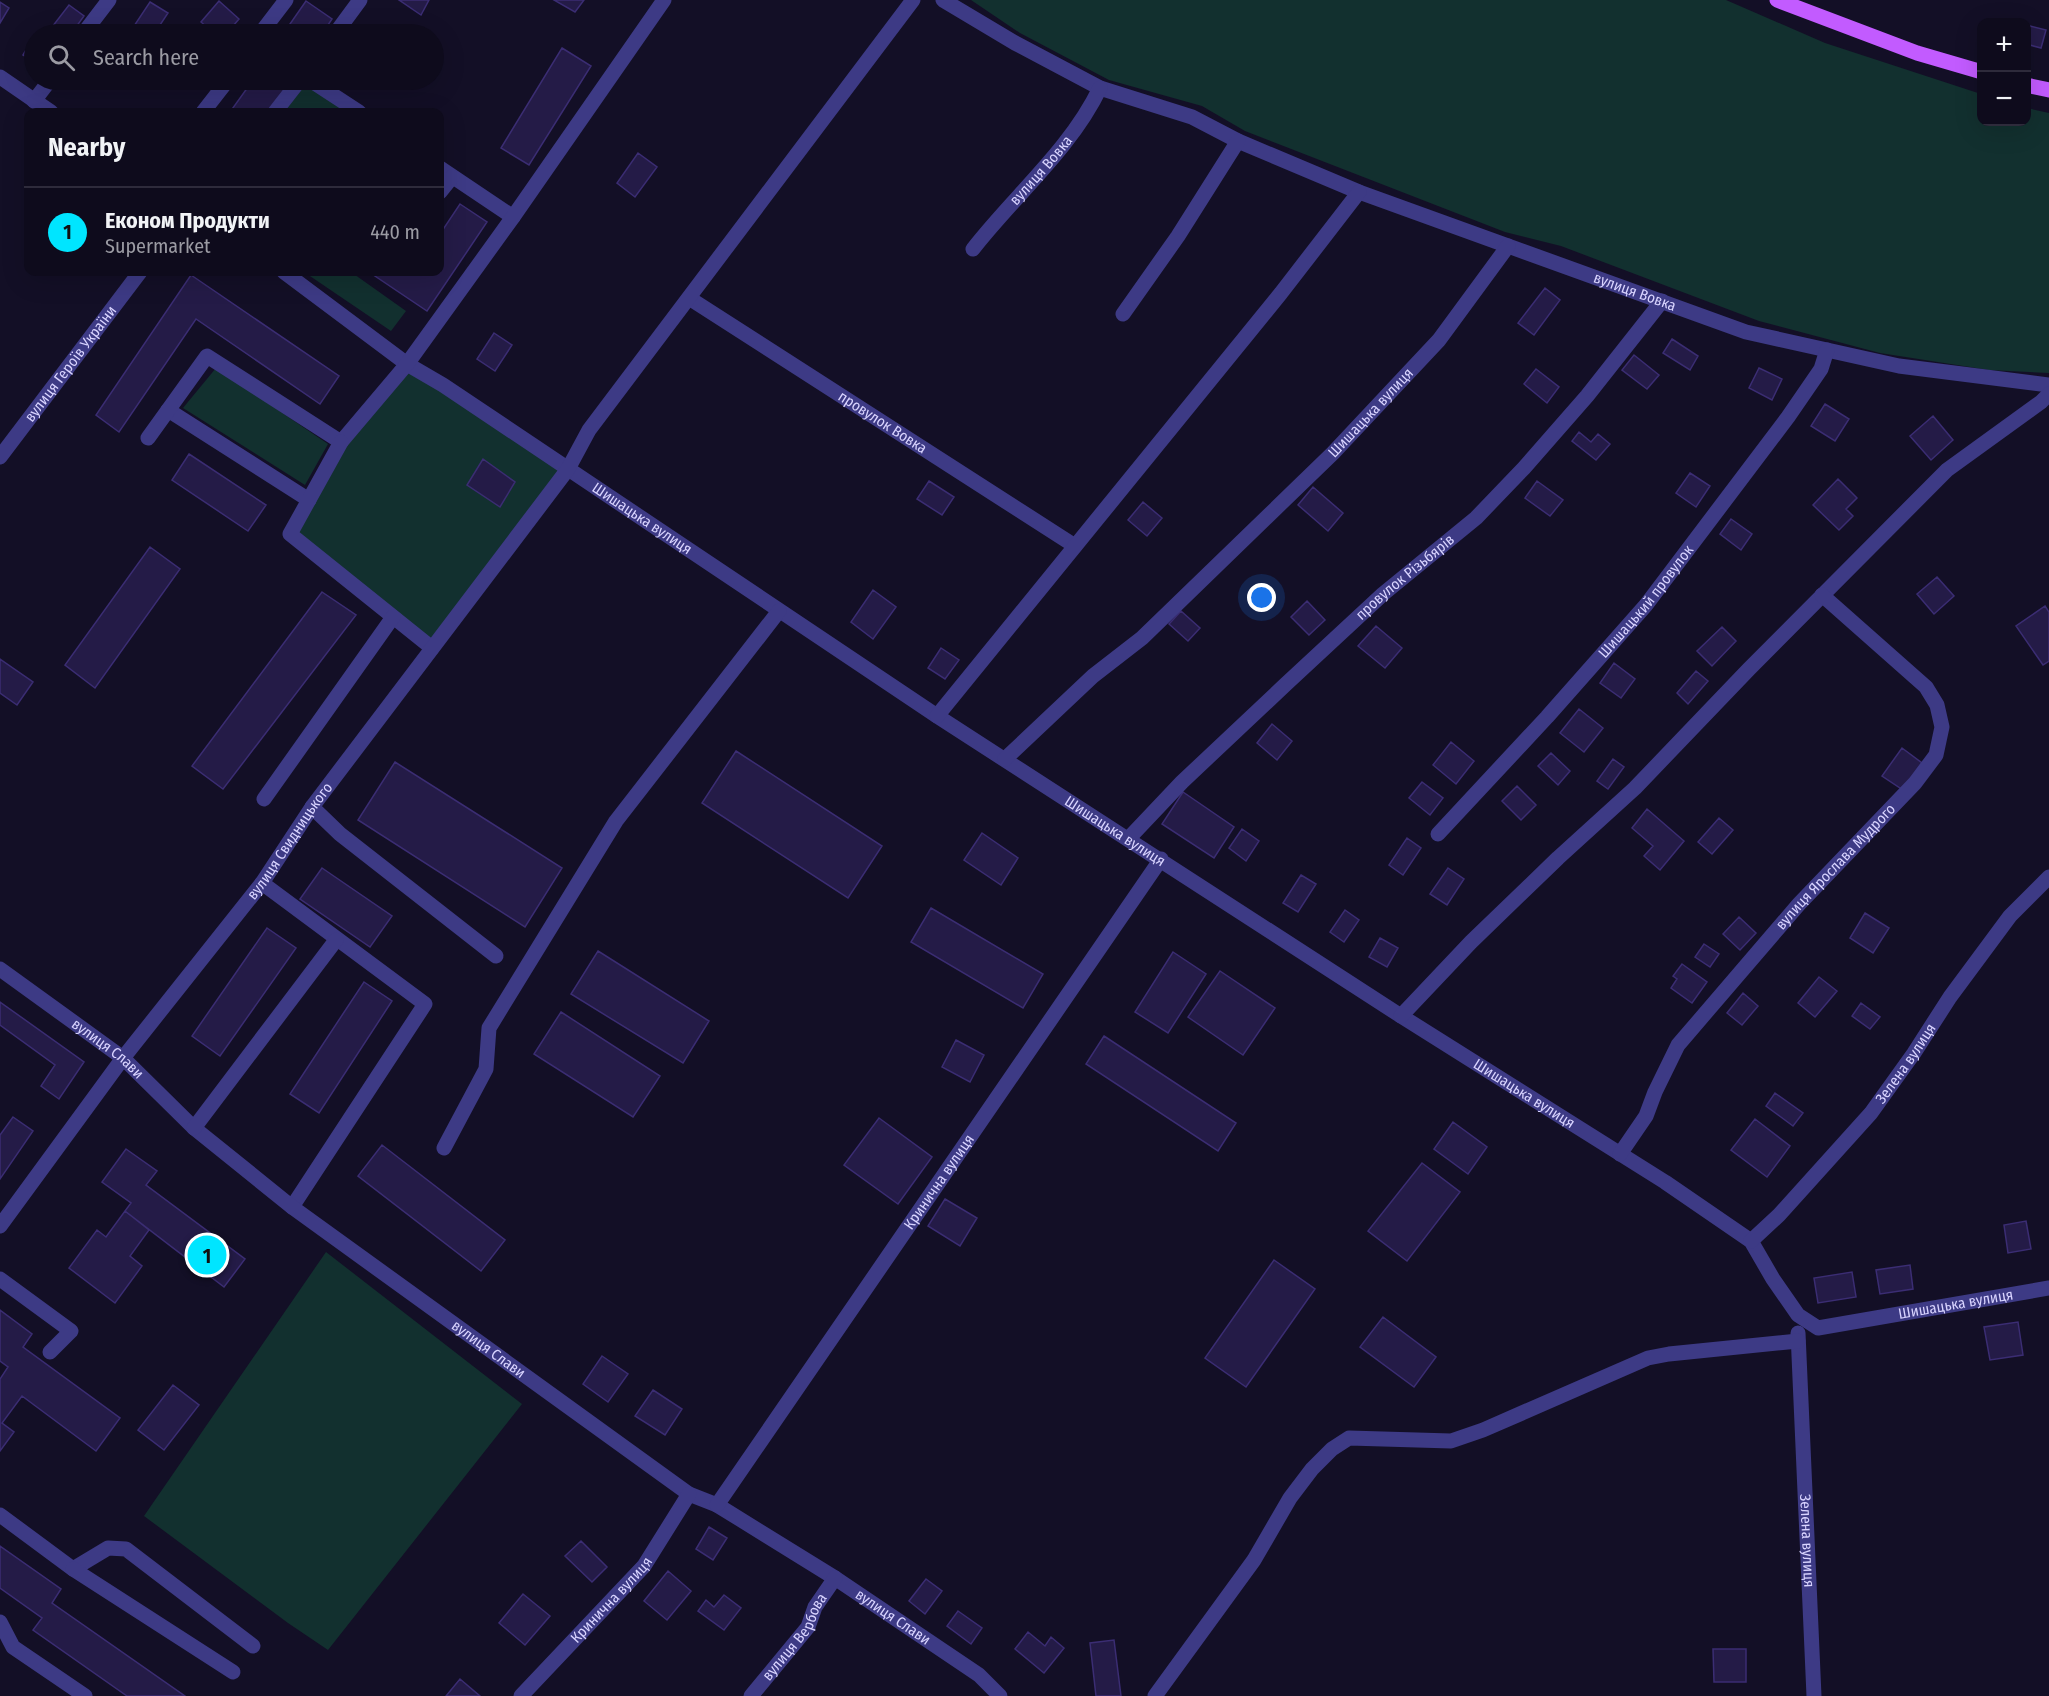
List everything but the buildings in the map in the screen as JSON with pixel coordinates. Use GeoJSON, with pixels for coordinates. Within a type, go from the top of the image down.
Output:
{"type":"FeatureCollection","features":[{"type":"Feature","properties":{"kind":"main road"},"geometry":{"type":"LineString","coordinates":[[1777,0],[1917,53],[1977,71]]}},
{"type":"Feature","properties":{"kind":"main road"},"geometry":{"type":"LineString","coordinates":[[2031,86],[2049,90]]}},
{"type":"Feature","properties":{"kind":"street"},"geometry":{"type":"LineString","coordinates":[[91,24],[109,0]]}},
{"type":"Feature","properties":{"kind":"street"},"geometry":{"type":"LineString","coordinates":[[268,24],[286,0]]}},
{"type":"Feature","properties":{"kind":"street"},"geometry":{"type":"LineString","coordinates":[[342,24],[360,0]]}},
{"type":"Feature","properties":{"kind":"street"},"geometry":{"type":"LineString","coordinates":[[432,648],[290,534],[342,442],[407,364],[513,217],[664,0]]}},
{"type":"Feature","properties":{"kind":"street","name":"вулиця Свидницького"},"geometry":{"type":"LineString","coordinates":[[0,1226],[123,1058],[262,883],[312,807],[568,469],[589,430],[914,0]]}},
{"type":"Feature","properties":{"kind":"street","name":"вулиця Вовка"},"geometry":{"type":"LineString","coordinates":[[943,0],[1015,43],[1100,88],[1192,117],[1238,141],[1359,192],[1746,332],[1899,366],[2049,385]]}},
{"type":"Feature","properties":{"kind":"street"},"geometry":{"type":"LineString","coordinates":[[0,77],[45,108]]}},
{"type":"Feature","properties":{"kind":"street","name":"вулиця Вовка"},"geometry":{"type":"LineString","coordinates":[[973,249],[1040,173],[1089,111],[1100,88]]}},
{"type":"Feature","properties":{"kind":"street"},"geometry":{"type":"LineString","coordinates":[[34,101],[42,90]]}},
{"type":"Feature","properties":{"kind":"street"},"geometry":{"type":"LineString","coordinates":[[206,108],[220,90]]}},
{"type":"Feature","properties":{"kind":"street"},"geometry":{"type":"LineString","coordinates":[[278,108],[292,90]]}},
{"type":"Feature","properties":{"kind":"street"},"geometry":{"type":"LineString","coordinates":[[325,90],[352,108]]}},
{"type":"Feature","properties":{"kind":"street"},"geometry":{"type":"LineString","coordinates":[[1123,314],[1178,236],[1238,141]]}},
{"type":"Feature","properties":{"kind":"street"},"geometry":{"type":"LineString","coordinates":[[446,172],[513,217]]}},
{"type":"Feature","properties":{"kind":"street"},"geometry":{"type":"LineString","coordinates":[[938,716],[1281,293],[1359,192]]}},
{"type":"Feature","properties":{"kind":"street","name":"Шишацька вулиця"},"geometry":{"type":"LineString","coordinates":[[1005,759],[1093,676],[1142,638],[1333,453],[1439,340],[1508,246]]}},
{"type":"Feature","properties":{"kind":"street","name":"вулиця Героїв України"},"geometry":{"type":"LineString","coordinates":[[0,457],[137,276]]}},
{"type":"Feature","properties":{"kind":"street","name":"Шишацька вулиця"},"geometry":{"type":"LineString","coordinates":[[289,276],[407,364],[443,385],[938,716],[1401,1016],[1620,1154],[1751,1241],[1797,1315],[1818,1328],[2049,1288]]}},
{"type":"Feature","properties":{"kind":"street","name":"провулок Вовка"},"geometry":{"type":"LineString","coordinates":[[689,298],[1075,546]]}},
{"type":"Feature","properties":{"kind":"street","name":"провулок Різьбярів"},"geometry":{"type":"LineString","coordinates":[[1129,838],[1182,782],[1383,594],[1476,518],[1524,468],[1587,396],[1662,301]]}},
{"type":"Feature","properties":{"kind":"street","name":"Шишацький провулок"},"geometry":{"type":"LineString","coordinates":[[1438,834],[1547,717],[1646,605],[1788,417],[1821,369],[1827,350]]}},
{"type":"Feature","properties":{"kind":"street"},"geometry":{"type":"LineString","coordinates":[[148,438],[207,356],[342,442]]}},
{"type":"Feature","properties":{"kind":"street"},"geometry":{"type":"LineString","coordinates":[[1401,1016],[1471,942],[1557,858],[1635,788],[1749,669],[1947,471],[2049,394]]}},
{"type":"Feature","properties":{"kind":"street"},"geometry":{"type":"LineString","coordinates":[[168,410],[309,500]]}},
{"type":"Feature","properties":{"kind":"street","name":"вулиця Ярослава Мудрого"},"geometry":{"type":"LineString","coordinates":[[1620,1154],[1646,1116],[1678,1045],[1799,904],[1915,783],[1936,756],[1942,727],[1937,705],[1926,687],[1822,596]]}},
{"type":"Feature","properties":{"kind":"street"},"geometry":{"type":"LineString","coordinates":[[444,1148],[486,1069],[489,1028],[616,821],[779,611]]}},
{"type":"Feature","properties":{"kind":"street"},"geometry":{"type":"LineString","coordinates":[[264,799],[393,617]]}},
{"type":"Feature","properties":{"kind":"street"},"geometry":{"type":"LineString","coordinates":[[312,807],[340,834],[496,956]]}},
{"type":"Feature","properties":{"kind":"street","name":"Кринична вулиця"},"geometry":{"type":"LineString","coordinates":[[717,1504],[1161,859]]}},
{"type":"Feature","properties":{"kind":"street","name":"Зелена вулиця"},"geometry":{"type":"LineString","coordinates":[[1751,1241],[1779,1215],[1871,1113],[1950,997],[2010,916],[2049,877]]}},
{"type":"Feature","properties":{"kind":"street"},"geometry":{"type":"LineString","coordinates":[[262,883],[425,1004],[292,1207]]}},
{"type":"Feature","properties":{"kind":"street"},"geometry":{"type":"LineString","coordinates":[[194,1128],[336,940]]}},
{"type":"Feature","properties":{"kind":"street","name":"вулиця Слави"},"geometry":{"type":"LineString","coordinates":[[0,969],[123,1058],[194,1128],[292,1207],[689,1494],[717,1504],[835,1578],[979,1675],[1000,1696]]}},
{"type":"Feature","properties":{"kind":"street"},"geometry":{"type":"LineString","coordinates":[[0,1279],[71,1331],[50,1352]]}},
{"type":"Feature","properties":{"kind":"street","name":"Зелена вулиця"},"geometry":{"type":"LineString","coordinates":[[1797,1315],[1814,1696]]}},
{"type":"Feature","properties":{"kind":"street"},"geometry":{"type":"LineString","coordinates":[[1155,1696],[1254,1560],[1290,1498],[1312,1468],[1332,1449],[1349,1438],[1451,1441],[1483,1430],[1648,1358],[1798,1341]]}},
{"type":"Feature","properties":{"kind":"street","name":"Кринична вулиця"},"geometry":{"type":"LineString","coordinates":[[522,1696],[644,1566],[689,1494]]}},
{"type":"Feature","properties":{"kind":"street"},"geometry":{"type":"LineString","coordinates":[[0,1515],[73,1569],[233,1672]]}},
{"type":"Feature","properties":{"kind":"street"},"geometry":{"type":"LineString","coordinates":[[73,1569],[108,1548],[126,1549],[253,1646]]}},
{"type":"Feature","properties":{"kind":"street","name":"вулиця Вербова"},"geometry":{"type":"LineString","coordinates":[[751,1696],[808,1627],[815,1607],[835,1578]]}},
{"type":"Feature","properties":{"kind":"street"},"geometry":{"type":"LineString","coordinates":[[0,1622],[13,1647],[85,1696]]}},
{"type":"Feature","properties":{"kind":"green space"},"geometry":{"type":"Polygon","coordinates":[[[971,0],[1726,0],[1825,43],[1977,93],[1977,126],[2031,126],[2031,109],[2049,113],[2049,373],[1989,370],[1880,353],[1759,321],[1561,246],[1505,232],[1245,131],[1202,106],[1109,80],[1020,33],[971,0]]]}},
{"type":"Feature","properties":{"kind":"green space"},"geometry":{"type":"Polygon","coordinates":[[[301,90],[316,90],[343,108],[287,108],[301,90]]]}},
{"type":"Feature","properties":{"kind":"green space"},"geometry":{"type":"Polygon","coordinates":[[[310,276],[357,276],[406,311],[391,331],[310,276]]]}},
{"type":"Feature","properties":{"kind":"green space"},"geometry":{"type":"Polygon","coordinates":[[[407,364],[568,469],[432,648],[290,534],[341,442],[407,364]]]}},
{"type":"Feature","properties":{"kind":"green space"},"geometry":{"type":"Polygon","coordinates":[[[216,368],[328,444],[305,485],[183,408],[216,368]]]}},
{"type":"Feature","properties":{"kind":"green space"},"geometry":{"type":"Polygon","coordinates":[[[326,1252],[522,1404],[328,1650],[144,1516],[326,1252]]]}},
{"type":"Feature","properties":{"kind":"place","name":"Економ Продукти"},"geometry":{"type":"Point","coordinates":[207,1255]}}]}
